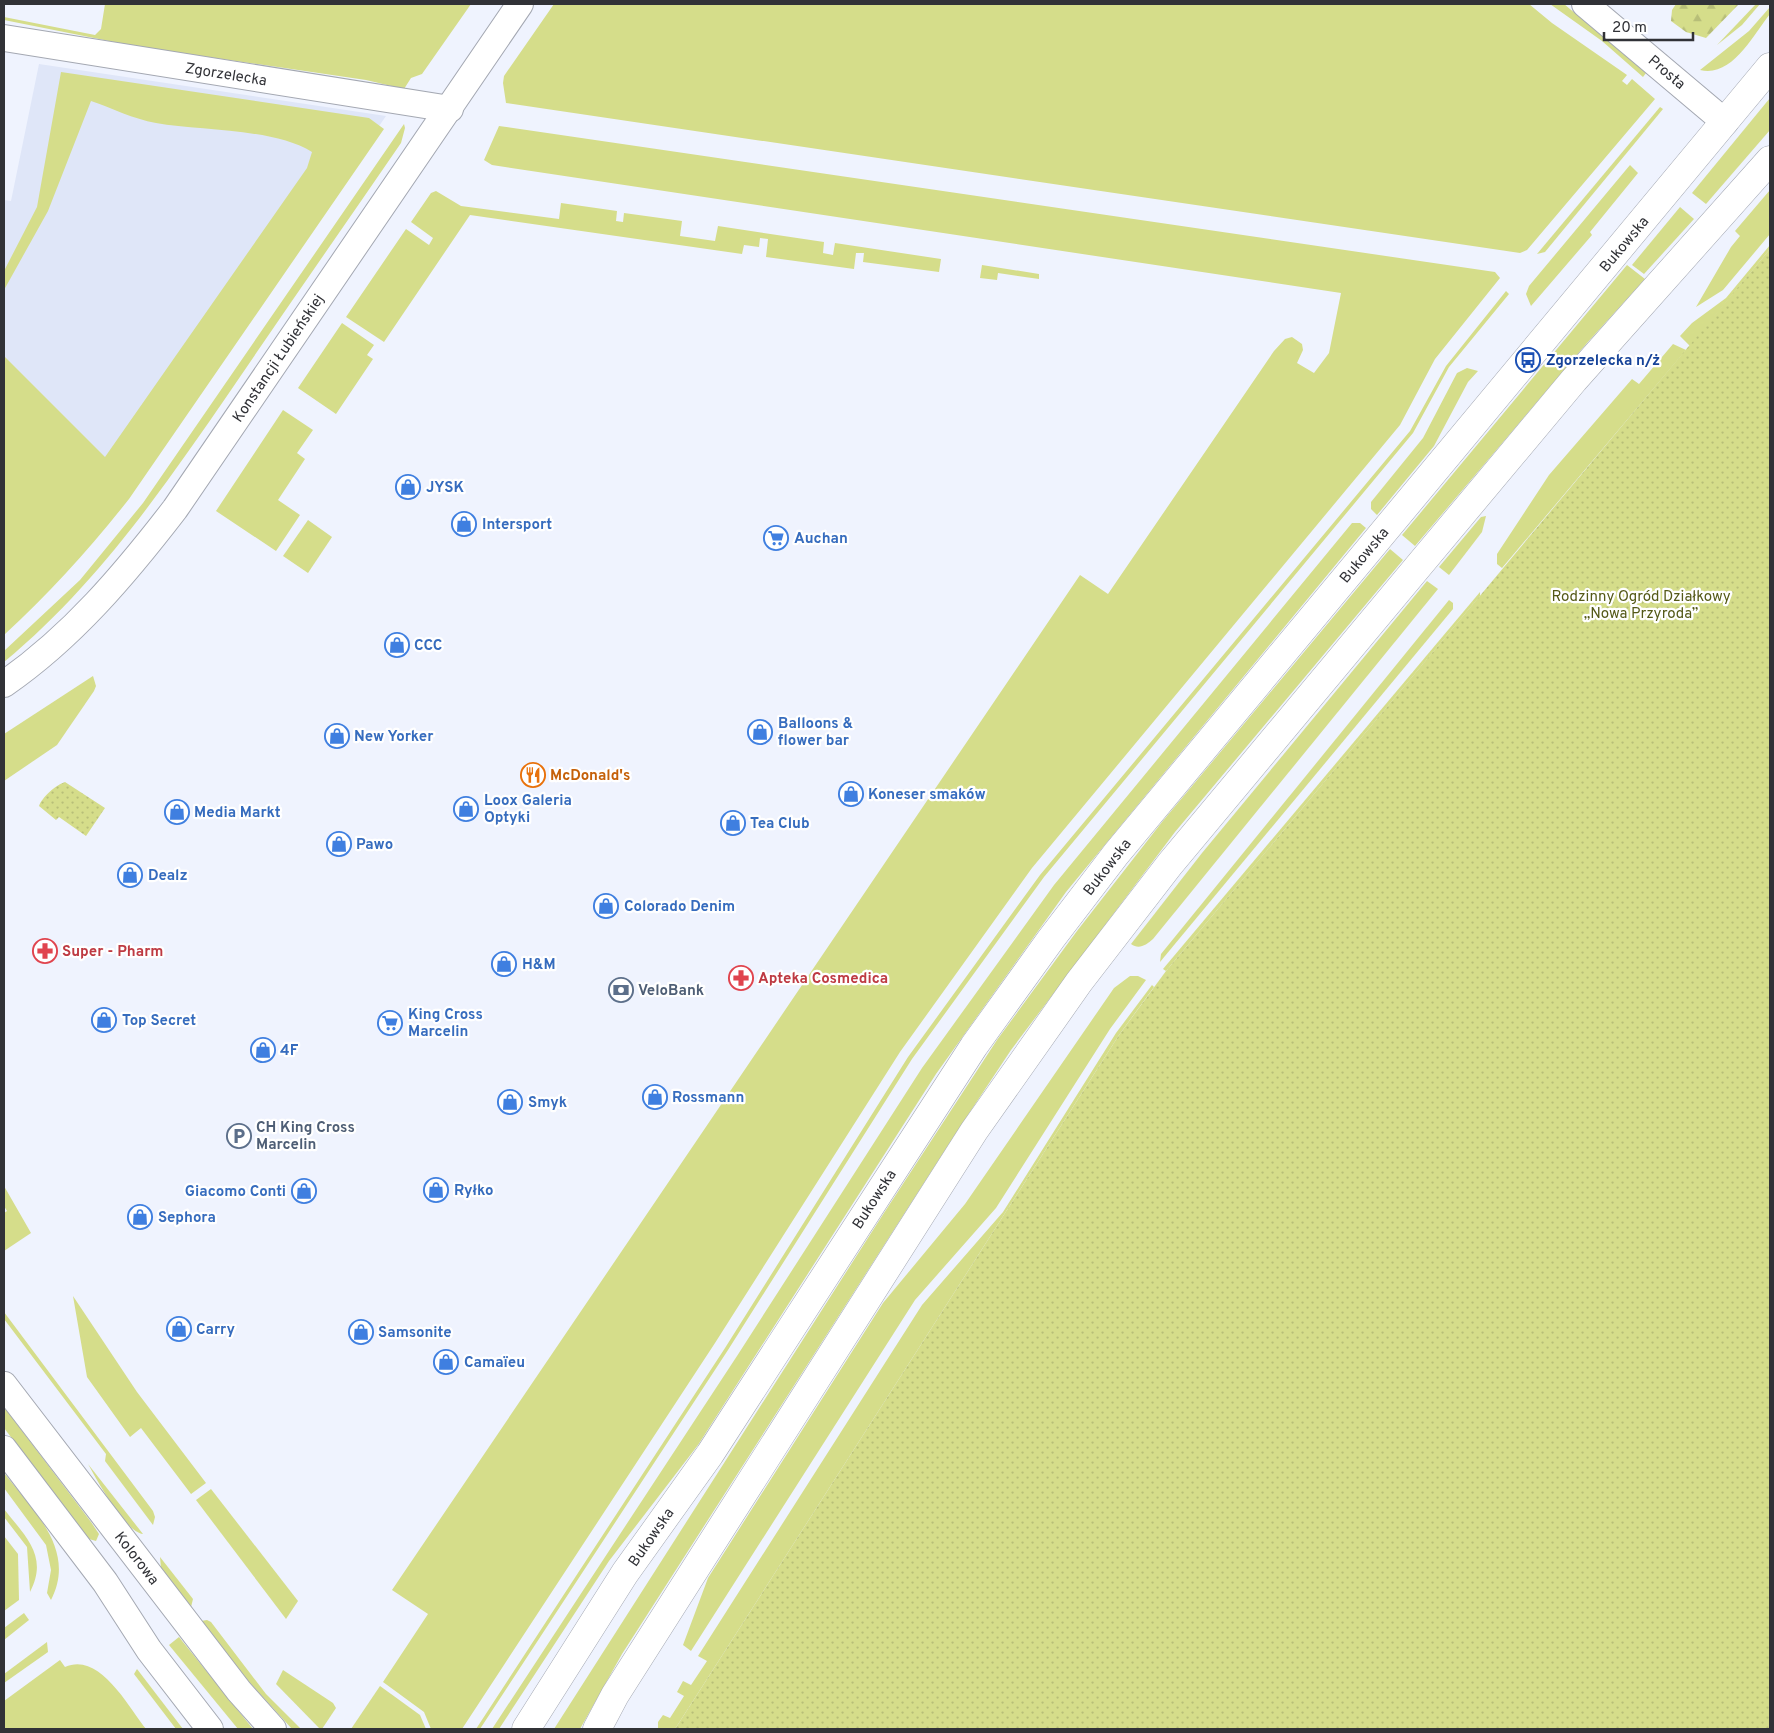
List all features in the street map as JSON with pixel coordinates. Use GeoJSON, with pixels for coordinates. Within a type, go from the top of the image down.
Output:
{"type":"FeatureCollection","features":[{"type":"Feature","properties":{"kind":"main road","name":"Bukowska"},"geometry":{"type":"LineString","coordinates":[[526,1729],[626,1573],[716,1445],[974,1046],[1051,938],[1116,854],[1770,67]]}},
{"type":"Feature","properties":{"kind":"main road"},"geometry":{"type":"LineString","coordinates":[[598,1729],[620,1687],[884,1271],[980,1123],[1079,982],[1170,864],[1446,532],[1574,380],[1770,160]]}},
{"type":"Feature","properties":{"kind":"street","name":"Konstancji Łubieńskiej"},"geometry":{"type":"LineString","coordinates":[[4,684],[26,669],[74,626],[134,562],[175,509],[520,4]]}},
{"type":"Feature","properties":{"kind":"street","name":"Prosta"},"geometry":{"type":"LineString","coordinates":[[1584,4],[1725,122]]}},
{"type":"Feature","properties":{"kind":"street","name":"Zgorzelecka"},"geometry":{"type":"LineString","coordinates":[[4,38],[450,109]]}},
{"type":"Feature","properties":{"kind":"street","name":"Kolorowa"},"geometry":{"type":"LineString","coordinates":[[4,1385],[239,1691],[273,1729]]}},
{"type":"Feature","properties":{"kind":"street"},"geometry":{"type":"LineString","coordinates":[[4,1449],[105,1582],[149,1650],[210,1729]]}},
{"type":"Feature","properties":{"kind":"shaded area"},"geometry":{"type":"Polygon","coordinates":[[[39,64],[386,116],[133,482],[4,627],[4,200],[11,201],[39,64]]]}},
{"type":"Feature","properties":{"kind":"green space"},"geometry":{"type":"Polygon","coordinates":[[[105,4],[471,4],[422,74],[411,78],[404,89],[366,80],[134,46],[4,20],[4,17],[95,35],[101,29],[105,4]]]}},
{"type":"Feature","properties":{"kind":"green space"},"geometry":{"type":"Polygon","coordinates":[[[554,4],[1529,4],[1552,23],[1627,75],[1622,81],[1627,85],[1632,79],[1655,99],[1527,250],[1520,253],[506,103],[503,83],[504,76],[554,4]]]}},
{"type":"Feature","properties":{"kind":"green space"},"geometry":{"type":"Polygon","coordinates":[[[1550,4],[1564,4],[1646,73],[1643,77],[1602,41],[1550,4]]]}},
{"type":"Feature","properties":{"kind":"green space"},"geometry":{"type":"Polygon","coordinates":[[[1676,4],[1739,4],[1706,38],[1686,32],[1671,21],[1672,10],[1676,4]]]}},
{"type":"Feature","properties":{"kind":"green space"},"geometry":{"type":"Polygon","coordinates":[[[1756,4],[1760,4],[1742,25],[1717,45],[1756,4]]]}},
{"type":"Feature","properties":{"kind":"green space"},"geometry":{"type":"Polygon","coordinates":[[[1770,7],[1770,14],[1741,53],[1722,68],[1711,71],[1700,70],[1749,31],[1770,7]]]}},
{"type":"Feature","properties":{"kind":"green space"},"geometry":{"type":"Polygon","coordinates":[[[61,72],[369,118],[384,129],[129,499],[70,569],[4,635],[4,356],[105,457],[307,168],[312,152],[278,138],[258,134],[174,126],[147,121],[91,101],[48,211],[4,290],[4,271],[37,207],[61,72]]]}},
{"type":"Feature","properties":{"kind":"green space"},"geometry":{"type":"Polygon","coordinates":[[[1770,98],[1770,130],[1706,204],[1692,193],[1770,98]]]}},
{"type":"Feature","properties":{"kind":"green space"},"geometry":{"type":"Polygon","coordinates":[[[1660,107],[1663,109],[1545,252],[1537,254],[1660,107]]]}},
{"type":"Feature","properties":{"kind":"green space"},"geometry":{"type":"Polygon","coordinates":[[[404,124],[405,128],[401,143],[153,501],[69,602],[4,662],[4,651],[80,580],[143,503],[404,124]]]}},
{"type":"Feature","properties":{"kind":"green space"},"geometry":{"type":"Polygon","coordinates":[[[499,126],[1495,272],[1500,278],[1435,359],[1400,425],[1032,868],[900,1052],[715,1343],[462,1729],[431,1729],[424,1712],[383,1682],[428,1614],[392,1590],[1080,575],[1108,594],[1274,351],[1285,339],[1292,337],[1302,344],[1303,350],[1297,363],[1314,373],[1329,353],[1341,293],[492,165],[484,160],[499,126]]]}},
{"type":"Feature","properties":{"kind":"green space"},"geometry":{"type":"Polygon","coordinates":[[[1630,165],[1638,173],[1590,232],[1592,235],[1531,306],[1526,294],[1529,286],[1630,165]]]}},
{"type":"Feature","properties":{"kind":"green space"},"geometry":{"type":"Polygon","coordinates":[[[1770,190],[1770,234],[1723,290],[1696,307],[1731,247],[1740,236],[1735,231],[1770,190]]]}},
{"type":"Feature","properties":{"kind":"green space"},"geometry":{"type":"Polygon","coordinates":[[[436,191],[461,206],[559,219],[561,203],[617,211],[616,221],[623,222],[624,213],[682,221],[680,236],[715,241],[718,226],[824,242],[823,253],[833,255],[835,243],[941,259],[939,272],[863,262],[864,253],[856,253],[854,269],[766,257],[768,239],[760,238],[759,247],[744,245],[742,254],[470,215],[384,342],[346,317],[406,229],[429,245],[433,238],[411,222],[431,193],[436,191]]]}},
{"type":"Feature","properties":{"kind":"green space"},"geometry":{"type":"Polygon","coordinates":[[[1680,207],[1694,219],[1644,274],[1632,265],[1680,207]]]}},
{"type":"Feature","properties":{"kind":"green space"},"geometry":{"type":"Polygon","coordinates":[[[1770,245],[1770,249],[1690,346],[1680,336],[1692,323],[1726,298],[1770,245]]]}},
{"type":"Feature","properties":{"kind":"green space","name":"Rodzinny Ogród Działkowy „Nowa Przyroda”"},"geometry":{"type":"Polygon","coordinates":[[[1770,249],[1770,1729],[675,1729],[1119,1035],[1166,971],[1770,249]]]}},
{"type":"Feature","properties":{"kind":"green space"},"geometry":{"type":"Polygon","coordinates":[[[982,265],[1039,274],[1039,279],[998,273],[997,280],[980,278],[982,265]]]}},
{"type":"Feature","properties":{"kind":"green space"},"geometry":{"type":"Polygon","coordinates":[[[1627,265],[1645,279],[1587,343],[1415,546],[1402,535],[1627,265]]]}},
{"type":"Feature","properties":{"kind":"green space"},"geometry":{"type":"Polygon","coordinates":[[[1506,291],[1509,294],[1449,367],[1413,433],[1044,877],[912,1059],[728,1350],[480,1729],[476,1729],[725,1348],[908,1057],[1040,875],[1410,431],[1446,366],[1506,291]]]}},
{"type":"Feature","properties":{"kind":"green space"},"geometry":{"type":"Polygon","coordinates":[[[342,323],[374,345],[367,355],[373,359],[336,414],[298,388],[342,323]]]}},
{"type":"Feature","properties":{"kind":"green space"},"geometry":{"type":"Polygon","coordinates":[[[1673,344],[1686,350],[1502,568],[1497,564],[1497,554],[1549,475],[1632,379],[1639,384],[1673,344]]]}},
{"type":"Feature","properties":{"kind":"green space"},"geometry":{"type":"Polygon","coordinates":[[[1467,368],[1478,371],[1468,382],[1434,446],[1377,515],[1371,509],[1371,502],[1423,438],[1457,373],[1467,368]]]}},
{"type":"Feature","properties":{"kind":"green space"},"geometry":{"type":"Polygon","coordinates":[[[283,410],[313,430],[297,453],[305,459],[278,500],[300,515],[276,551],[216,511],[283,410]]]}},
{"type":"Feature","properties":{"kind":"green space"},"geometry":{"type":"Polygon","coordinates":[[[1486,516],[1482,532],[1449,575],[1439,567],[1481,517],[1486,516]]]}},
{"type":"Feature","properties":{"kind":"green space"},"geometry":{"type":"Polygon","coordinates":[[[308,520],[332,537],[308,573],[283,556],[308,520]]]}},
{"type":"Feature","properties":{"kind":"green space"},"geometry":{"type":"Polygon","coordinates":[[[1352,523],[1360,523],[1366,528],[1066,892],[936,1074],[698,1445],[609,1561],[499,1729],[492,1729],[737,1356],[922,1068],[1054,885],[1352,523]]]}},
{"type":"Feature","properties":{"kind":"green space"},"geometry":{"type":"Polygon","coordinates":[[[1390,549],[1403,560],[1175,832],[1011,1050],[622,1654],[580,1729],[554,1729],[882,1216],[997,1040],[1077,931],[1162,822],[1390,549]]]}},
{"type":"Feature","properties":{"kind":"green space"},"geometry":{"type":"Polygon","coordinates":[[[1427,581],[1438,589],[1153,939],[1140,947],[1131,944],[1202,853],[1427,581]]]}},
{"type":"Feature","properties":{"kind":"green space"},"geometry":{"type":"Polygon","coordinates":[[[1480,592],[1480,596],[1166,971],[1163,969],[1480,592]]]}},
{"type":"Feature","properties":{"kind":"green space"},"geometry":{"type":"Polygon","coordinates":[[[1449,600],[1453,603],[1453,609],[1160,962],[1161,954],[1449,600]]]}},
{"type":"Feature","properties":{"kind":"green space"},"geometry":{"type":"Polygon","coordinates":[[[93,676],[96,686],[94,691],[57,745],[4,781],[4,734],[93,676]]]}},
{"type":"Feature","properties":{"kind":"green space"},"geometry":{"type":"Polygon","coordinates":[[[65,782],[105,808],[86,836],[59,817],[56,820],[39,806],[50,792],[65,782]]]}},
{"type":"Feature","properties":{"kind":"green space"},"geometry":{"type":"Polygon","coordinates":[[[1130,976],[1138,976],[1146,980],[1110,1029],[996,1208],[915,1300],[691,1651],[683,1645],[708,1578],[883,1303],[965,1204],[1114,988],[1130,976]]]}},
{"type":"Feature","properties":{"kind":"green space"},"geometry":{"type":"Polygon","coordinates":[[[1152,985],[1154,987],[1119,1035],[675,1729],[658,1729],[658,1722],[663,1715],[670,1718],[684,1696],[677,1692],[683,1681],[691,1685],[707,1661],[698,1656],[922,1305],[1003,1212],[1116,1033],[1152,985]]]}},
{"type":"Feature","properties":{"kind":"green space"},"geometry":{"type":"Polygon","coordinates":[[[4,1186],[31,1233],[4,1251],[4,1213],[7,1211],[4,1206],[4,1186]]]}},
{"type":"Feature","properties":{"kind":"green space"},"geometry":{"type":"Polygon","coordinates":[[[73,1296],[137,1392],[206,1483],[191,1494],[141,1428],[130,1437],[87,1377],[73,1296]]]}},
{"type":"Feature","properties":{"kind":"green space"},"geometry":{"type":"Polygon","coordinates":[[[4,1312],[153,1511],[155,1517],[153,1525],[105,1461],[106,1454],[4,1319],[4,1312]]]}},
{"type":"Feature","properties":{"kind":"green space"},"geometry":{"type":"Polygon","coordinates":[[[4,1407],[91,1522],[99,1534],[96,1541],[89,1539],[4,1428],[4,1407]]]}},
{"type":"Feature","properties":{"kind":"green space"},"geometry":{"type":"Polygon","coordinates":[[[88,1464],[143,1534],[136,1531],[120,1515],[88,1464]]]}},
{"type":"Feature","properties":{"kind":"green space"},"geometry":{"type":"Polygon","coordinates":[[[4,1473],[38,1516],[55,1548],[59,1564],[58,1582],[51,1600],[47,1593],[51,1570],[46,1545],[4,1488],[4,1473]]]}},
{"type":"Feature","properties":{"kind":"green space"},"geometry":{"type":"Polygon","coordinates":[[[211,1489],[298,1601],[286,1619],[196,1500],[211,1489]]]}},
{"type":"Feature","properties":{"kind":"green space"},"geometry":{"type":"Polygon","coordinates":[[[4,1509],[32,1547],[36,1557],[37,1568],[30,1592],[27,1547],[4,1517],[4,1509]]]}},
{"type":"Feature","properties":{"kind":"green space"},"geometry":{"type":"Polygon","coordinates":[[[4,1536],[18,1554],[19,1600],[4,1611],[4,1536]]]}},
{"type":"Feature","properties":{"kind":"green space"},"geometry":{"type":"Polygon","coordinates":[[[160,1557],[193,1599],[191,1607],[161,1568],[160,1557]]]}},
{"type":"Feature","properties":{"kind":"green space"},"geometry":{"type":"Polygon","coordinates":[[[24,1613],[29,1620],[4,1640],[4,1628],[24,1613]]]}},
{"type":"Feature","properties":{"kind":"green space"},"geometry":{"type":"Polygon","coordinates":[[[207,1620],[211,1622],[266,1694],[301,1729],[292,1729],[242,1674],[201,1621],[207,1620]]]}},
{"type":"Feature","properties":{"kind":"green space"},"geometry":{"type":"Polygon","coordinates":[[[179,1637],[253,1729],[238,1729],[169,1645],[179,1637]]]}},
{"type":"Feature","properties":{"kind":"green space"},"geometry":{"type":"Polygon","coordinates":[[[47,1642],[48,1652],[4,1683],[4,1674],[47,1642]]]}},
{"type":"Feature","properties":{"kind":"green space"},"geometry":{"type":"Polygon","coordinates":[[[60,1660],[65,1667],[78,1664],[89,1667],[101,1674],[112,1683],[146,1729],[4,1729],[4,1701],[60,1660]]]}},
{"type":"Feature","properties":{"kind":"green space"},"geometry":{"type":"Polygon","coordinates":[[[137,1669],[183,1729],[176,1729],[134,1674],[137,1669]]]}},
{"type":"Feature","properties":{"kind":"green space"},"geometry":{"type":"Polygon","coordinates":[[[283,1670],[333,1703],[336,1708],[322,1729],[276,1684],[283,1670]]]}},
{"type":"Feature","properties":{"kind":"green space"},"geometry":{"type":"Polygon","coordinates":[[[380,1686],[420,1715],[426,1729],[351,1729],[380,1686]]]}},
{"type":"Feature","properties":{"kind":"place","name":"Zgorzelecka n/ż"},"geometry":{"type":"Point","coordinates":[1528,360]}},
{"type":"Feature","properties":{"kind":"place","name":"JYSK"},"geometry":{"type":"Point","coordinates":[408,487]}},
{"type":"Feature","properties":{"kind":"place","name":"Intersport"},"geometry":{"type":"Point","coordinates":[464,524]}},
{"type":"Feature","properties":{"kind":"place","name":"Auchan"},"geometry":{"type":"Point","coordinates":[776,538]}},
{"type":"Feature","properties":{"kind":"place","name":"CCC"},"geometry":{"type":"Point","coordinates":[397,645]}},
{"type":"Feature","properties":{"kind":"place","name":"Balloons & flower bar"},"geometry":{"type":"Point","coordinates":[760,732]}},
{"type":"Feature","properties":{"kind":"place","name":"New Yorker"},"geometry":{"type":"Point","coordinates":[337,736]}},
{"type":"Feature","properties":{"kind":"place","name":"McDonald's"},"geometry":{"type":"Point","coordinates":[533,775]}},
{"type":"Feature","properties":{"kind":"place","name":"Koneser smaków"},"geometry":{"type":"Point","coordinates":[851,794]}},
{"type":"Feature","properties":{"kind":"place","name":"Loox Galeria Optyki"},"geometry":{"type":"Point","coordinates":[466,809]}},
{"type":"Feature","properties":{"kind":"place","name":"Media Markt"},"geometry":{"type":"Point","coordinates":[177,812]}},
{"type":"Feature","properties":{"kind":"place","name":"Tea Club"},"geometry":{"type":"Point","coordinates":[733,823]}},
{"type":"Feature","properties":{"kind":"place","name":"Pawo"},"geometry":{"type":"Point","coordinates":[339,844]}},
{"type":"Feature","properties":{"kind":"place","name":"Dealz"},"geometry":{"type":"Point","coordinates":[130,875]}},
{"type":"Feature","properties":{"kind":"place","name":"Colorado Denim"},"geometry":{"type":"Point","coordinates":[606,906]}},
{"type":"Feature","properties":{"kind":"place","name":"Super - Pharm"},"geometry":{"type":"Point","coordinates":[45,951]}},
{"type":"Feature","properties":{"kind":"place","name":"H&M"},"geometry":{"type":"Point","coordinates":[504,964]}},
{"type":"Feature","properties":{"kind":"place","name":"Apteka Cosmedica"},"geometry":{"type":"Point","coordinates":[741,978]}},
{"type":"Feature","properties":{"kind":"place","name":"VeloBank"},"geometry":{"type":"Point","coordinates":[621,990]}},
{"type":"Feature","properties":{"kind":"place","name":"Top Secret"},"geometry":{"type":"Point","coordinates":[104,1020]}},
{"type":"Feature","properties":{"kind":"place","name":"King Cross Marcelin"},"geometry":{"type":"Point","coordinates":[390,1023]}},
{"type":"Feature","properties":{"kind":"place","name":"4F"},"geometry":{"type":"Point","coordinates":[263,1050]}},
{"type":"Feature","properties":{"kind":"place","name":"Rossmann"},"geometry":{"type":"Point","coordinates":[655,1097]}},
{"type":"Feature","properties":{"kind":"place","name":"Smyk"},"geometry":{"type":"Point","coordinates":[510,1102]}},
{"type":"Feature","properties":{"kind":"place","name":"CH King Cross Marcelin"},"geometry":{"type":"Point","coordinates":[239,1136]}},
{"type":"Feature","properties":{"kind":"place","name":"Ryłko"},"geometry":{"type":"Point","coordinates":[436,1190]}},
{"type":"Feature","properties":{"kind":"place","name":"Giacomo Conti"},"geometry":{"type":"Point","coordinates":[304,1191]}},
{"type":"Feature","properties":{"kind":"place","name":"Sephora"},"geometry":{"type":"Point","coordinates":[140,1217]}},
{"type":"Feature","properties":{"kind":"place","name":"Carry"},"geometry":{"type":"Point","coordinates":[179,1329]}},
{"type":"Feature","properties":{"kind":"place","name":"Samsonite"},"geometry":{"type":"Point","coordinates":[361,1332]}},
{"type":"Feature","properties":{"kind":"place","name":"Camaïeu"},"geometry":{"type":"Point","coordinates":[446,1362]}}]}
